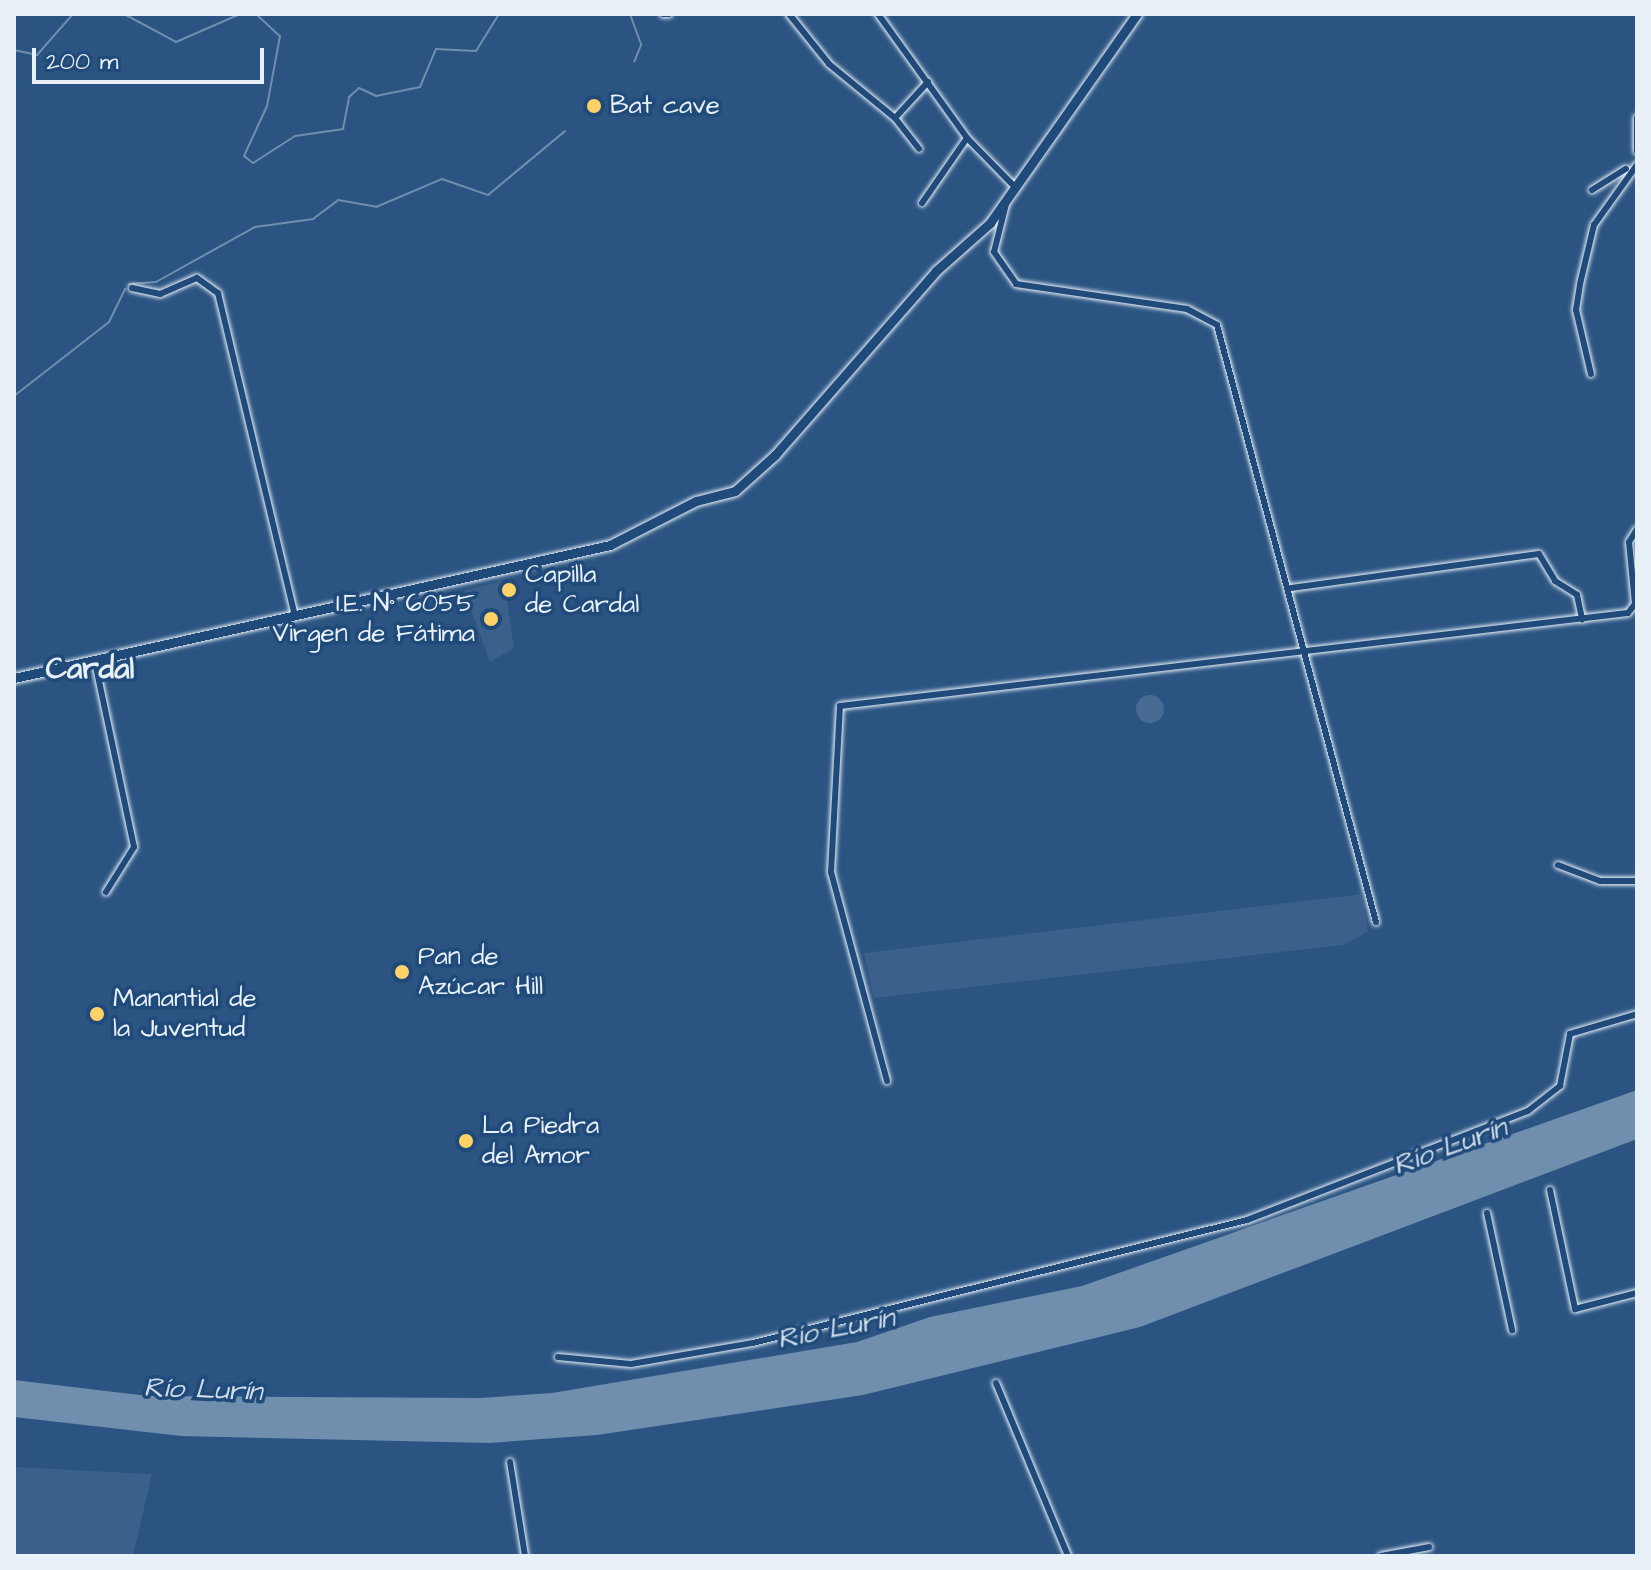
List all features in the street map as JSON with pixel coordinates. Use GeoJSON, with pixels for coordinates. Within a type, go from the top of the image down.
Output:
{"type":"FeatureCollection","features":[{"type":"Feature","properties":{"kind":"street"},"geometry":{"type":"LineString","coordinates":[[789,14],[829,64],[895,118],[919,149]]}},
{"type":"Feature","properties":{"kind":"street"},"geometry":{"type":"LineString","coordinates":[[878,14],[967,138],[1015,187]]}},
{"type":"Feature","properties":{"kind":"street"},"geometry":{"type":"LineString","coordinates":[[14,678],[610,545],[696,501],[735,491],[775,455],[1009,197],[1137,14]]}},
{"type":"Feature","properties":{"kind":"street"},"geometry":{"type":"LineString","coordinates":[[895,118],[928,82]]}},
{"type":"Feature","properties":{"kind":"street"},"geometry":{"type":"LineString","coordinates":[[1637,118],[1637,151]]}},
{"type":"Feature","properties":{"kind":"street"},"geometry":{"type":"LineString","coordinates":[[922,203],[967,138]]}},
{"type":"Feature","properties":{"kind":"street"},"geometry":{"type":"LineString","coordinates":[[1592,190],[1633,166]]}},
{"type":"Feature","properties":{"kind":"street"},"geometry":{"type":"LineString","coordinates":[[1591,374],[1576,301],[1594,225],[1633,166]]}},
{"type":"Feature","properties":{"kind":"street"},"geometry":{"type":"LineString","coordinates":[[1009,197],[994,252],[1016,284],[1187,309],[1217,325],[1308,650],[1376,922]]}},
{"type":"Feature","properties":{"kind":"street"},"geometry":{"type":"LineString","coordinates":[[132,288],[160,294],[197,278],[218,293],[295,616]]}},
{"type":"Feature","properties":{"kind":"street"},"geometry":{"type":"LineString","coordinates":[[887,1081],[831,872],[840,706],[1582,619],[1634,610],[1629,542],[1637,529]]}},
{"type":"Feature","properties":{"kind":"street"},"geometry":{"type":"LineString","coordinates":[[1291,588],[1539,554],[1555,581],[1577,595],[1582,619]]}},
{"type":"Feature","properties":{"kind":"street"},"geometry":{"type":"LineString","coordinates":[[95,662],[134,847],[106,892]]}},
{"type":"Feature","properties":{"kind":"street"},"geometry":{"type":"LineString","coordinates":[[1558,865],[1609,883],[1637,881]]}},
{"type":"Feature","properties":{"kind":"street"},"geometry":{"type":"LineString","coordinates":[[558,1357],[631,1364],[753,1343],[1247,1220],[1528,1111],[1560,1086],[1570,1034],[1637,1014]]}},
{"type":"Feature","properties":{"kind":"street"},"geometry":{"type":"LineString","coordinates":[[1550,1190],[1575,1309],[1637,1293]]}},
{"type":"Feature","properties":{"kind":"street"},"geometry":{"type":"LineString","coordinates":[[1487,1213],[1512,1330]]}},
{"type":"Feature","properties":{"kind":"street"},"geometry":{"type":"LineString","coordinates":[[996,1383],[1068,1556]]}},
{"type":"Feature","properties":{"kind":"street"},"geometry":{"type":"LineString","coordinates":[[510,1462],[525,1556]]}},
{"type":"Feature","properties":{"kind":"street"},"geometry":{"type":"LineString","coordinates":[[1381,1556],[1429,1547]]}},
{"type":"Feature","properties":{"kind":"shaded area","name":"I.E. N° 6055 Virgen de Fátima"},"geometry":{"type":"Polygon","coordinates":[[[504,580],[514,648],[490,662],[464,591],[504,580]]]}},
{"type":"Feature","properties":{"kind":"shaded area"},"geometry":{"type":"Polygon","coordinates":[[[1150,695],[1160,699],[1164,709],[1160,719],[1150,723],[1140,719],[1136,709],[1140,699],[1150,695]]]}},
{"type":"Feature","properties":{"kind":"shaded area"},"geometry":{"type":"Polygon","coordinates":[[[1362,894],[1368,932],[1343,945],[874,998],[864,953],[1362,894]]]}},
{"type":"Feature","properties":{"kind":"shaded area"},"geometry":{"type":"Polygon","coordinates":[[[1637,1090],[1637,1139],[1140,1327],[863,1395],[597,1435],[489,1443],[181,1436],[14,1417],[14,1380],[148,1396],[481,1398],[552,1393],[857,1342],[930,1317],[1082,1286],[1637,1090]]]}},
{"type":"Feature","properties":{"kind":"shaded area"},"geometry":{"type":"Polygon","coordinates":[[[14,1467],[152,1474],[133,1556],[14,1556],[14,1467]]]}},
{"type":"Feature","properties":{"kind":"waterway"},"geometry":{"type":"LineString","coordinates":[[14,50],[37,55],[73,14]]}},
{"type":"Feature","properties":{"kind":"waterway"},"geometry":{"type":"LineString","coordinates":[[124,14],[176,42],[240,14]]}},
{"type":"Feature","properties":{"kind":"waterway"},"geometry":{"type":"LineString","coordinates":[[256,14],[280,36],[267,106],[244,156],[253,163],[295,136],[343,129],[349,97],[359,88],[376,96],[420,87],[436,49],[476,51],[499,14]]}},
{"type":"Feature","properties":{"kind":"waterway"},"geometry":{"type":"LineString","coordinates":[[630,14],[641,45],[634,62]]}},
{"type":"Feature","properties":{"kind":"waterway"},"geometry":{"type":"LineString","coordinates":[[129,284],[156,282],[255,227],[313,219],[338,200],[376,207],[442,179],[488,195],[565,131]]}},
{"type":"Feature","properties":{"kind":"waterway"},"geometry":{"type":"LineString","coordinates":[[14,396],[109,322],[125,289]]}},
{"type":"Feature","properties":{"kind":"place","name":"Bat cave"},"geometry":{"type":"Point","coordinates":[594,106]}},
{"type":"Feature","properties":{"kind":"place","name":"Capilla de Cardal"},"geometry":{"type":"Point","coordinates":[509,590]}},
{"type":"Feature","properties":{"kind":"place","name":"I.E. N° 6055 Virgen de Fátima"},"geometry":{"type":"Point","coordinates":[491,619]}},
{"type":"Feature","properties":{"kind":"place","name":"Pan de Azúcar Hill"},"geometry":{"type":"Point","coordinates":[402,972]}},
{"type":"Feature","properties":{"kind":"place","name":"Manantial de la Juventud"},"geometry":{"type":"Point","coordinates":[97,1014]}},
{"type":"Feature","properties":{"kind":"place","name":"La Piedra del Amor"},"geometry":{"type":"Point","coordinates":[466,1141]}},
{"type":"Feature","properties":{"kind":"district","name":"Cardal"},"geometry":{"type":"Point","coordinates":[90,669]}},
{"type":"Feature","properties":{"kind":"water label","name":"Río Lurín"},"geometry":{"type":"Point","coordinates":[1450,1147]}},
{"type":"Feature","properties":{"kind":"water label","name":"Río Lurín"},"geometry":{"type":"Point","coordinates":[836,1329]}},
{"type":"Feature","properties":{"kind":"water label","name":"Río Lurín"},"geometry":{"type":"Point","coordinates":[203,1390]}}]}
